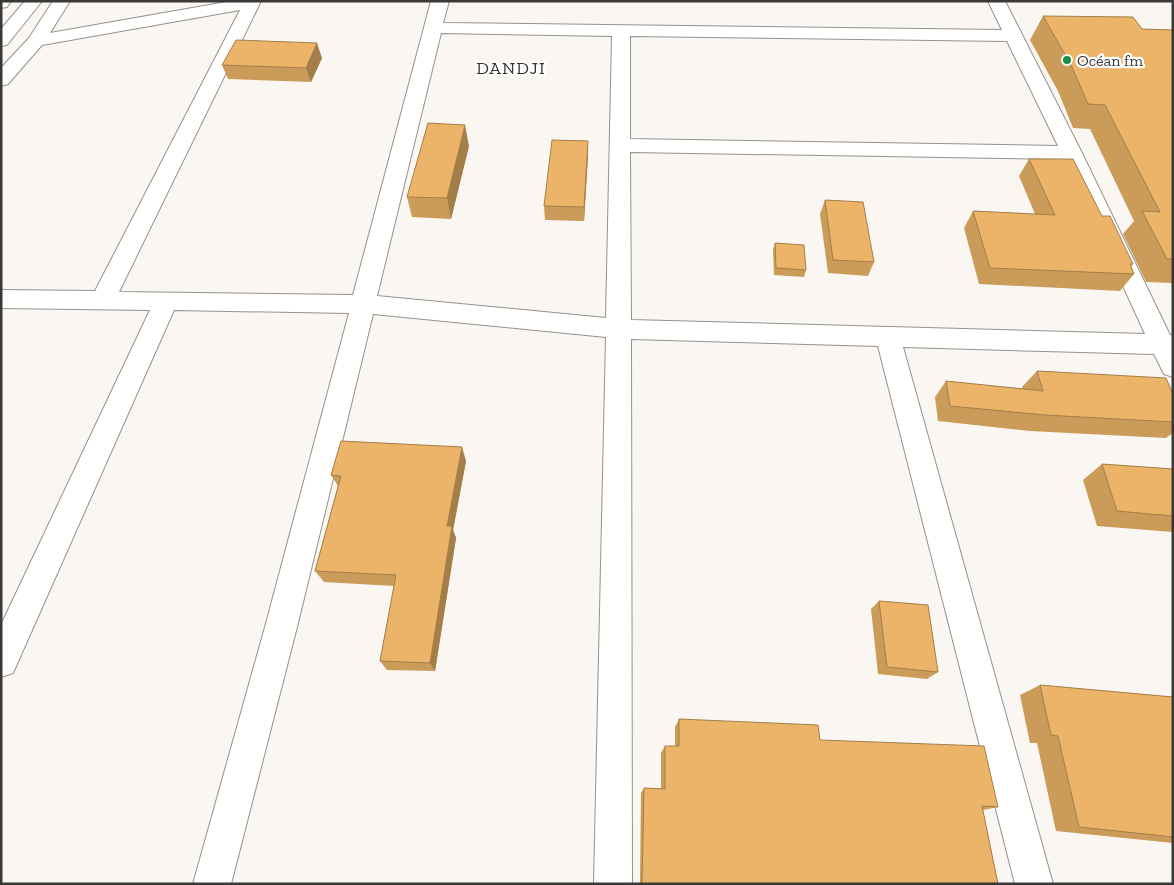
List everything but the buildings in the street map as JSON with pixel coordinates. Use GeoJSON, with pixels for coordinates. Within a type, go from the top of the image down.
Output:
{"type":"FeatureCollection","features":[{"type":"Feature","properties":{"kind":"street"},"geometry":{"type":"LineString","coordinates":[[1,42],[34,1]]}},
{"type":"Feature","properties":{"kind":"street"},"geometry":{"type":"LineString","coordinates":[[1,80],[36,41],[62,1]]}},
{"type":"Feature","properties":{"kind":"street"},"geometry":{"type":"LineString","coordinates":[[212,884],[281,627],[440,1]]}},
{"type":"Feature","properties":{"kind":"street"},"geometry":{"type":"LineString","coordinates":[[996,1],[1167,345],[1173,367]]}},
{"type":"Feature","properties":{"kind":"street"},"geometry":{"type":"LineString","coordinates":[[36,41],[252,2]]}},
{"type":"Feature","properties":{"kind":"street"},"geometry":{"type":"LineString","coordinates":[[103,299],[252,2]]}},
{"type":"Feature","properties":{"kind":"street"},"geometry":{"type":"LineString","coordinates":[[434,28],[1014,36]]}},
{"type":"Feature","properties":{"kind":"street"},"geometry":{"type":"LineString","coordinates":[[612,884],[621,31]]}},
{"type":"Feature","properties":{"kind":"street"},"geometry":{"type":"LineString","coordinates":[[620,145],[1072,153]]}},
{"type":"Feature","properties":{"kind":"street"},"geometry":{"type":"LineString","coordinates":[[1,299],[363,304],[617,329],[1167,345]]}},
{"type":"Feature","properties":{"kind":"street"},"geometry":{"type":"LineString","coordinates":[[1,661],[166,302]]}},
{"type":"Feature","properties":{"kind":"street"},"geometry":{"type":"LineString","coordinates":[[888,338],[1034,884]]}},
{"type":"Feature","properties":{"kind":"place","name":"Océan fm"},"geometry":{"type":"Point","coordinates":[1067,60]}},
{"type":"Feature","properties":{"kind":"district","name":"DANDJI"},"geometry":{"type":"Point","coordinates":[511,68]}}]}
